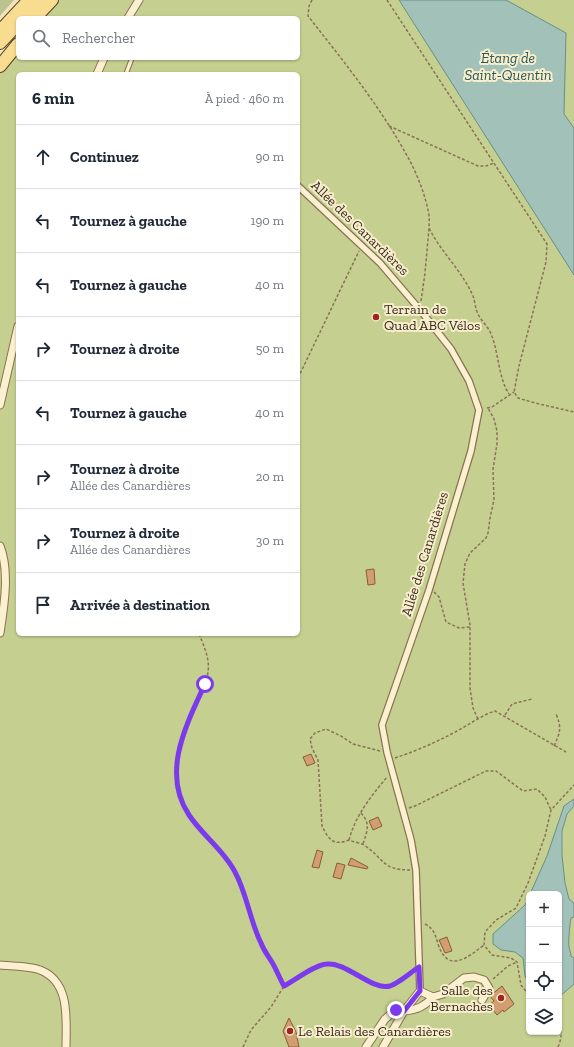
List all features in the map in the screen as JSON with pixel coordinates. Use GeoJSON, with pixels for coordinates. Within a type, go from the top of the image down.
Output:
{"type":"FeatureCollection","features":[{"type":"Feature","properties":{"kind":"main road"},"geometry":{"type":"LineString","coordinates":[[0,31],[28,0]]}},
{"type":"Feature","properties":{"kind":"main road"},"geometry":{"type":"LineString","coordinates":[[25,16],[39,0]]}},
{"type":"Feature","properties":{"kind":"main road"},"geometry":{"type":"LineString","coordinates":[[37,16],[52,0]]}},
{"type":"Feature","properties":{"kind":"main road"},"geometry":{"type":"LineString","coordinates":[[0,43],[16,25]]}},
{"type":"Feature","properties":{"kind":"main road"},"geometry":{"type":"LineString","coordinates":[[0,57],[16,39]]}},
{"type":"Feature","properties":{"kind":"main road"},"geometry":{"type":"LineString","coordinates":[[0,66],[16,46]]}},
{"type":"Feature","properties":{"kind":"street"},"geometry":{"type":"LineString","coordinates":[[129,16],[140,0]]}},
{"type":"Feature","properties":{"kind":"street"},"geometry":{"type":"LineString","coordinates":[[98,72],[103,60]]}},
{"type":"Feature","properties":{"kind":"street","name":"Allée des Canardières"},"geometry":{"type":"LineString","coordinates":[[300,188],[380,263],[452,349],[469,380],[479,410],[471,451],[429,590],[382,725],[389,760],[411,840],[416,870],[420,991]]}},
{"type":"Feature","properties":{"kind":"street"},"geometry":{"type":"LineString","coordinates":[[0,405],[16,335]]}},
{"type":"Feature","properties":{"kind":"street"},"geometry":{"type":"LineString","coordinates":[[0,546],[5,563],[5,577],[3,614],[0,633]]}},
{"type":"Feature","properties":{"kind":"street"},"geometry":{"type":"LineString","coordinates":[[0,965],[40,969],[54,978],[63,992],[66,1012],[66,1047]]}},
{"type":"Feature","properties":{"kind":"street"},"geometry":{"type":"LineString","coordinates":[[383,1047],[404,1011],[420,991],[433,996],[443,994],[464,978],[474,977],[484,980],[489,988],[482,1000]]}},
{"type":"Feature","properties":{"kind":"street"},"geometry":{"type":"LineString","coordinates":[[366,1047],[384,1019],[396,1010],[414,1010],[427,1004],[433,996]]}},
{"type":"Feature","properties":{"kind":"lane"},"geometry":{"type":"LineString","coordinates":[[127,72],[131,60]]}},
{"type":"Feature","properties":{"kind":"path"},"geometry":{"type":"LineString","coordinates":[[312,0],[309,6],[308,16],[368,94],[411,164],[422,188],[429,215],[429,228],[425,273],[421,296],[421,311]]}},
{"type":"Feature","properties":{"kind":"path"},"geometry":{"type":"LineString","coordinates":[[387,0],[547,244],[546,262],[514,392],[518,398],[574,412]]}},
{"type":"Feature","properties":{"kind":"path"},"geometry":{"type":"LineString","coordinates":[[389,126],[478,166],[486,166],[494,163]]}},
{"type":"Feature","properties":{"kind":"path"},"geometry":{"type":"LineString","coordinates":[[429,228],[437,242],[465,280],[474,298],[478,313],[491,332],[498,354],[503,385],[509,394]]}},
{"type":"Feature","properties":{"kind":"path"},"geometry":{"type":"LineString","coordinates":[[300,374],[362,246]]}},
{"type":"Feature","properties":{"kind":"path"},"geometry":{"type":"LineString","coordinates":[[479,410],[492,407],[514,392]]}},
{"type":"Feature","properties":{"kind":"path"},"geometry":{"type":"LineString","coordinates":[[478,719],[470,688],[470,628],[463,583],[465,564],[470,553],[486,538],[488,533],[494,500],[493,469],[497,444],[497,432],[494,418],[488,408]]}},
{"type":"Feature","properties":{"kind":"path"},"geometry":{"type":"LineString","coordinates":[[429,590],[436,593],[446,622],[459,628],[470,628]]}},
{"type":"Feature","properties":{"kind":"path"},"geometry":{"type":"LineString","coordinates":[[200,636],[208,661],[208,672],[205,684],[189,717],[180,744],[176,770],[176,786],[181,800],[190,816],[227,859],[236,872],[261,943],[284,986]]}},
{"type":"Feature","properties":{"kind":"path"},"geometry":{"type":"LineString","coordinates":[[505,715],[512,704],[523,700],[532,700]]}},
{"type":"Feature","properties":{"kind":"path"},"geometry":{"type":"LineString","coordinates":[[389,760],[411,753],[456,731],[488,713],[495,711],[505,715],[566,752]]}},
{"type":"Feature","properties":{"kind":"path"},"geometry":{"type":"LineString","coordinates":[[554,746],[560,733],[559,720],[555,714]]}},
{"type":"Feature","properties":{"kind":"path"},"geometry":{"type":"LineString","coordinates":[[387,752],[353,744],[326,729],[314,733],[310,739],[312,748],[318,760],[322,826],[326,835],[332,841],[341,844],[349,840],[351,832],[361,813],[376,790],[393,771]]}},
{"type":"Feature","properties":{"kind":"path"},"geometry":{"type":"LineString","coordinates":[[403,809],[415,806],[486,771],[496,771],[522,791],[537,789],[545,797],[551,810]]}},
{"type":"Feature","properties":{"kind":"path"},"geometry":{"type":"LineString","coordinates":[[526,991],[521,985],[517,962],[511,958],[492,955],[484,945],[485,932],[496,920],[516,908],[528,883],[545,836],[551,810],[574,785]]}},
{"type":"Feature","properties":{"kind":"path"},"geometry":{"type":"LineString","coordinates":[[361,813],[366,819],[368,829],[363,844]]}},
{"type":"Feature","properties":{"kind":"path"},"geometry":{"type":"LineString","coordinates":[[349,840],[357,844],[363,844],[390,867],[398,870],[416,870]]}},
{"type":"Feature","properties":{"kind":"path"},"geometry":{"type":"LineString","coordinates":[[417,920],[430,927],[436,933],[439,945],[447,960],[453,962],[461,960],[484,945]]}},
{"type":"Feature","properties":{"kind":"path"},"geometry":{"type":"LineString","coordinates":[[484,980],[493,979],[508,966],[517,962]]}},
{"type":"Feature","properties":{"kind":"path"},"geometry":{"type":"LineString","coordinates":[[243,1047],[251,1030],[271,1007],[284,986],[318,966],[330,964],[344,968],[380,986],[390,986],[419,967]]}},
{"type":"Feature","properties":{"kind":"path"},"geometry":{"type":"LineString","coordinates":[[558,1047],[561,1041],[561,1035]]}},
{"type":"Feature","properties":{"kind":"green space"},"geometry":{"type":"Polygon","coordinates":[[[0,0],[14,0],[0,16],[0,0]]]}},
{"type":"Feature","properties":{"kind":"green space"},"geometry":{"type":"Polygon","coordinates":[[[55,0],[574,0],[574,1047],[0,1047],[0,67],[16,47],[16,60],[300,60],[300,16],[42,16],[55,0]]]}},
{"type":"Feature","properties":{"kind":"water","name":"Étang de Saint-Quentin"},"geometry":{"type":"Polygon","coordinates":[[[399,0],[506,0],[566,33],[564,114],[574,128],[574,275],[399,0]]]}},
{"type":"Feature","properties":{"kind":"water"},"geometry":{"type":"Polygon","coordinates":[[[574,799],[574,806],[567,814],[562,831],[562,855],[565,883],[569,899],[574,903],[574,917],[571,918],[569,947],[571,956],[574,958],[574,984],[562,994],[562,891],[531,891],[547,856],[564,806],[574,799]]]}},
{"type":"Feature","properties":{"kind":"water"},"geometry":{"type":"Polygon","coordinates":[[[526,903],[526,978],[523,958],[515,952],[501,950],[493,944],[493,934],[526,903]]]}},
{"type":"Feature","properties":{"kind":"building"},"geometry":{"type":"Polygon","coordinates":[[[374,569],[375,584],[368,585],[366,570],[374,569]]]}},
{"type":"Feature","properties":{"kind":"building"},"geometry":{"type":"Polygon","coordinates":[[[311,754],[315,763],[307,766],[303,757],[311,754]]]}},
{"type":"Feature","properties":{"kind":"building"},"geometry":{"type":"Polygon","coordinates":[[[378,817],[382,826],[373,830],[369,821],[378,817]]]}},
{"type":"Feature","properties":{"kind":"building"},"geometry":{"type":"Polygon","coordinates":[[[317,850],[323,852],[319,868],[312,867],[317,850]]]}},
{"type":"Feature","properties":{"kind":"building"},"geometry":{"type":"Polygon","coordinates":[[[351,858],[368,867],[367,869],[348,865],[351,858]]]}},
{"type":"Feature","properties":{"kind":"building"},"geometry":{"type":"Polygon","coordinates":[[[337,863],[345,865],[341,879],[333,877],[337,863]]]}},
{"type":"Feature","properties":{"kind":"building"},"geometry":{"type":"Polygon","coordinates":[[[447,937],[452,951],[445,953],[439,940],[447,937]]]}},
{"type":"Feature","properties":{"kind":"building","name":"Salle des Bernaches"},"geometry":{"type":"Polygon","coordinates":[[[502,986],[514,1004],[504,1012],[503,1010],[497,1015],[489,1005],[494,1001],[490,996],[502,986]]]}},
{"type":"Feature","properties":{"kind":"building","name":"Le Relais des Canardières"},"geometry":{"type":"Polygon","coordinates":[[[289,1018],[296,1032],[299,1047],[289,1047],[283,1031],[289,1018]]]}},
{"type":"Feature","properties":{"kind":"place","name":"Terrain de Quad ABC Vélos"},"geometry":{"type":"Point","coordinates":[376,317]}},
{"type":"Feature","properties":{"kind":"place","name":"Salle des Bernaches"},"geometry":{"type":"Point","coordinates":[501,998]}},
{"type":"Feature","properties":{"kind":"place","name":"Le Relais des Canardières"},"geometry":{"type":"Point","coordinates":[290,1031]}},
{"type":"Feature","properties":{"kind":"route"},"geometry":{"type":"LineString","coordinates":[[205,684],[189,717],[180,744],[176,770],[176,786],[181,800],[190,816],[212,840],[236,872],[261,943],[284,986],[318,966],[330,964],[344,968],[380,986],[390,986],[419,967],[420,991],[404,1011],[396,1010]]}}]}
